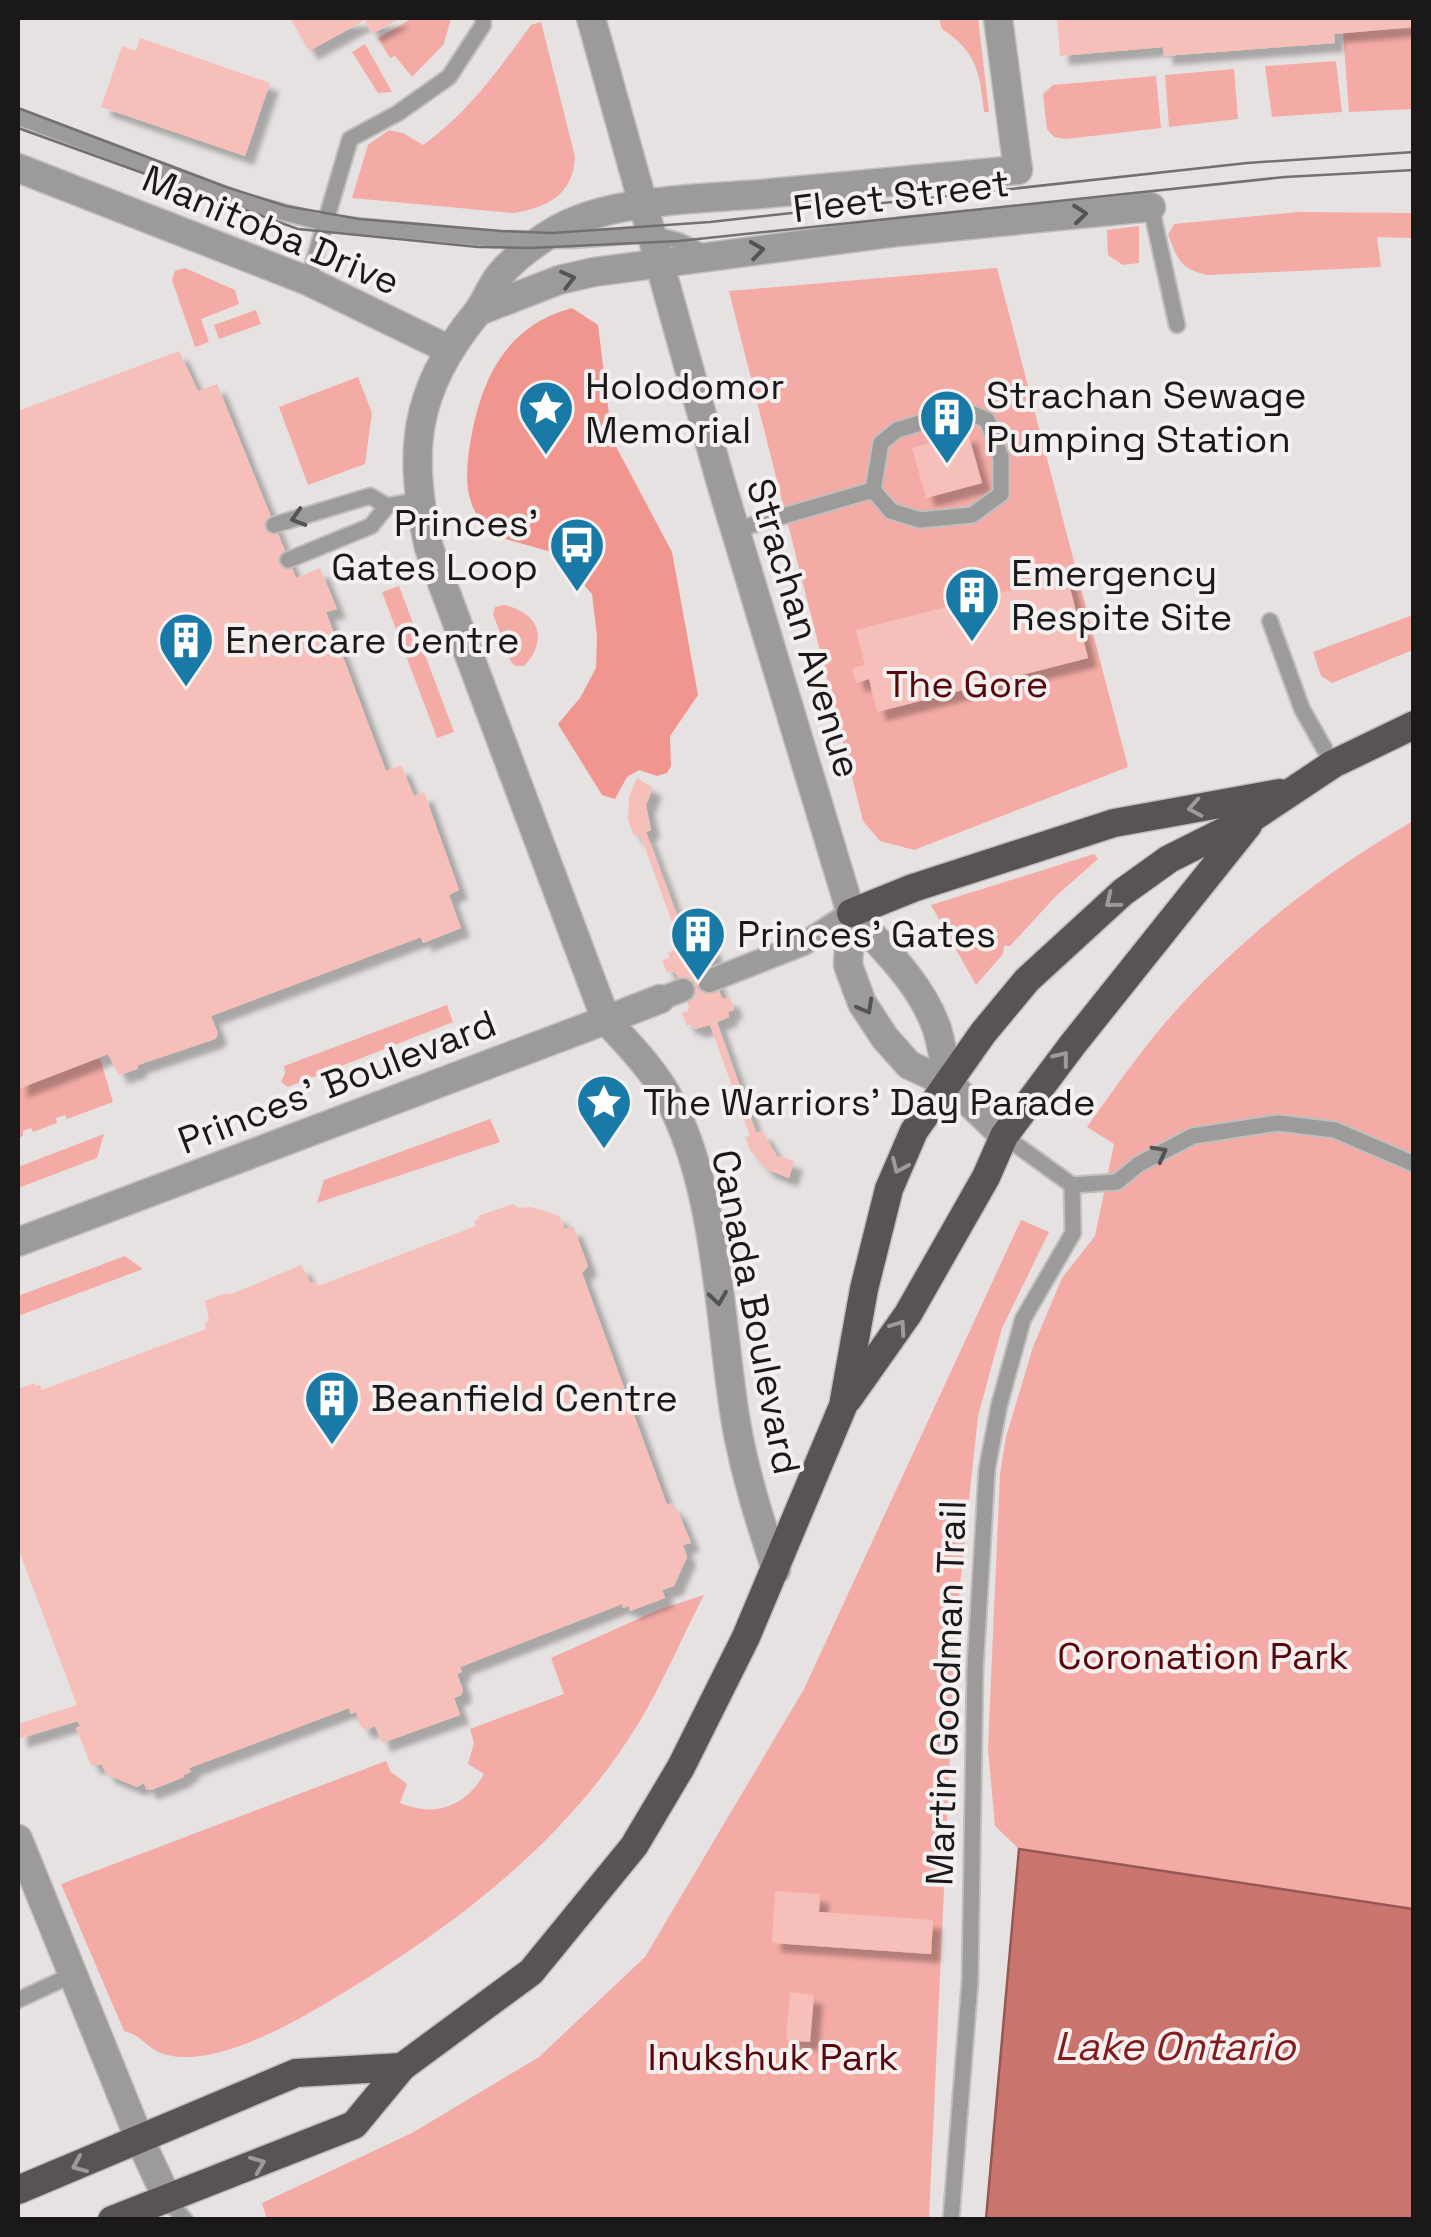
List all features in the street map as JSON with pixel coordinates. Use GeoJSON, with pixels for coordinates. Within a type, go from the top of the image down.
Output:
{"type":"FeatureCollection","features":[{"type":"Feature","properties":{"kind":"highway"},"geometry":{"type":"LineString","coordinates":[[112,2220],[174,2213],[354,2125],[402,2067],[531,1972],[634,1846],[696,1737],[776,1570],[842,1406],[864,1289],[889,1189],[914,1131],[983,1033],[1028,980],[1093,916],[1169,859],[1256,816],[1333,764],[1414,725]]}},
{"type":"Feature","properties":{"kind":"highway"},"geometry":{"type":"LineString","coordinates":[[851,913],[913,888],[1114,824],[1291,791]]}},
{"type":"Feature","properties":{"kind":"highway"},"geometry":{"type":"LineString","coordinates":[[842,1406],[917,1299],[986,1177],[1004,1136],[1256,816]]}},
{"type":"Feature","properties":{"kind":"highway"},"geometry":{"type":"LineString","coordinates":[[18,2190],[296,2074],[402,2067]]}},
{"type":"Feature","properties":{"kind":"street","name":"Strachan Avenue"},"geometry":{"type":"LineString","coordinates":[[590,18],[735,530],[851,913],[848,966],[862,1003],[909,1065],[950,1084],[1004,1136]]}},
{"type":"Feature","properties":{"kind":"street","name":"Fleet Street"},"geometry":{"type":"LineString","coordinates":[[645,206],[1018,170],[998,18]]}},
{"type":"Feature","properties":{"kind":"street","name":"Manitoba Drive"},"geometry":{"type":"LineString","coordinates":[[18,168],[308,281],[448,349]]}},
{"type":"Feature","properties":{"kind":"street"},"geometry":{"type":"LineString","coordinates":[[448,349],[479,311],[500,274],[542,240],[592,215],[645,206]]}},
{"type":"Feature","properties":{"kind":"street","name":"Fleet Street"},"geometry":{"type":"LineString","coordinates":[[661,265],[896,232],[1151,207]]}},
{"type":"Feature","properties":{"kind":"street"},"geometry":{"type":"LineString","coordinates":[[479,311],[559,280],[661,265]]}},
{"type":"Feature","properties":{"kind":"street","name":"Canada Boulevard"},"geometry":{"type":"LineString","coordinates":[[448,349],[428,396],[416,464],[418,500],[429,548],[606,1020],[667,1095],[691,1152],[706,1212],[748,1482],[776,1570]]}},
{"type":"Feature","properties":{"kind":"street","name":"Strachan Avenue"},"geometry":{"type":"LineString","coordinates":[[851,913],[903,970],[923,1000],[936,1027],[950,1084]]}},
{"type":"Feature","properties":{"kind":"street"},"geometry":{"type":"LineString","coordinates":[[709,981],[803,944],[851,913]]}},
{"type":"Feature","properties":{"kind":"street","name":"Princes' Boulevard"},"geometry":{"type":"LineString","coordinates":[[18,1242],[672,995]]}},
{"type":"Feature","properties":{"kind":"street"},"geometry":{"type":"LineString","coordinates":[[18,1839],[139,2138],[174,2213]]}},
{"type":"Feature","properties":{"kind":"lane"},"geometry":{"type":"LineString","coordinates":[[308,281],[350,139],[448,77],[483,25],[483,18]]}},
{"type":"Feature","properties":{"kind":"lane"},"geometry":{"type":"LineString","coordinates":[[18,117],[244,202],[324,224],[542,240],[652,234],[718,256]]}},
{"type":"Feature","properties":{"kind":"lane"},"geometry":{"type":"LineString","coordinates":[[1151,207],[1177,325]]}},
{"type":"Feature","properties":{"kind":"lane"},"geometry":{"type":"LineString","coordinates":[[963,410],[987,420],[1001,456],[1001,494],[972,515],[920,520],[891,511],[873,490],[882,443],[896,430],[963,410]]}},
{"type":"Feature","properties":{"kind":"lane"},"geometry":{"type":"LineString","coordinates":[[735,530],[873,490]]}},
{"type":"Feature","properties":{"kind":"lane"},"geometry":{"type":"LineString","coordinates":[[274,525],[370,496],[387,506]]}},
{"type":"Feature","properties":{"kind":"lane"},"geometry":{"type":"LineString","coordinates":[[288,560],[371,526],[387,506],[418,500]]}},
{"type":"Feature","properties":{"kind":"lane"},"geometry":{"type":"LineString","coordinates":[[1270,622],[1302,709],[1333,764]]}},
{"type":"Feature","properties":{"kind":"lane"},"geometry":{"type":"LineString","coordinates":[[1004,1136],[1072,1185],[1117,1182],[1139,1164],[1193,1136],[1278,1123],[1335,1130],[1414,1164]]}},
{"type":"Feature","properties":{"kind":"lane","name":"Martin Goodman Trail"},"geometry":{"type":"LineString","coordinates":[[950,2220],[970,1981],[975,1669],[987,1469],[999,1406],[1023,1319],[1073,1233],[1072,1185]]}},
{"type":"Feature","properties":{"kind":"lane"},"geometry":{"type":"LineString","coordinates":[[18,2000],[72,1975]]}},
{"type":"Feature","properties":{"kind":"green space"},"geometry":{"type":"Polygon","coordinates":[[[413,18],[451,18],[444,44],[412,77],[395,56],[390,58],[378,38],[413,18]]]}},
{"type":"Feature","properties":{"kind":"green space"},"geometry":{"type":"Polygon","coordinates":[[[939,18],[978,18],[989,112],[984,112],[975,64],[963,46],[942,29],[939,18]]]}},
{"type":"Feature","properties":{"kind":"green space"},"geometry":{"type":"Polygon","coordinates":[[[541,22],[575,157],[570,181],[557,197],[514,213],[352,198],[368,145],[389,130],[423,145],[469,105],[531,25],[541,22]]]}},
{"type":"Feature","properties":{"kind":"green space"},"geometry":{"type":"Polygon","coordinates":[[[1413,27],[1413,109],[1349,112],[1343,33],[1413,27]]]}},
{"type":"Feature","properties":{"kind":"green space"},"geometry":{"type":"Polygon","coordinates":[[[365,44],[392,92],[378,93],[352,52],[365,44]]]}},
{"type":"Feature","properties":{"kind":"green space"},"geometry":{"type":"Polygon","coordinates":[[[1336,61],[1342,112],[1272,117],[1265,66],[1336,61]]]}},
{"type":"Feature","properties":{"kind":"green space"},"geometry":{"type":"Polygon","coordinates":[[[1234,69],[1238,119],[1169,127],[1165,75],[1234,69]]]}},
{"type":"Feature","properties":{"kind":"green space"},"geometry":{"type":"Polygon","coordinates":[[[1156,76],[1161,128],[1066,139],[1054,137],[1047,129],[1043,94],[1053,85],[1156,76]]]}},
{"type":"Feature","properties":{"kind":"green space"},"geometry":{"type":"Polygon","coordinates":[[[1299,212],[1413,213],[1413,238],[1377,237],[1381,267],[1208,275],[1181,262],[1168,235],[1174,224],[1299,212]]]}},
{"type":"Feature","properties":{"kind":"green space"},"geometry":{"type":"Polygon","coordinates":[[[1139,226],[1139,263],[1123,265],[1108,255],[1107,230],[1139,226]]]}},
{"type":"Feature","properties":{"kind":"green space"},"geometry":{"type":"Polygon","coordinates":[[[185,268],[235,290],[239,304],[201,319],[209,342],[195,347],[172,280],[175,271],[185,268]]]}},
{"type":"Feature","properties":{"kind":"green space","name":"The Gore"},"geometry":{"type":"Polygon","coordinates":[[[997,268],[1128,767],[914,850],[880,841],[863,821],[729,291],[997,268]]]}},
{"type":"Feature","properties":{"kind":"green space"},"geometry":{"type":"Polygon","coordinates":[[[256,310],[261,324],[219,339],[214,325],[256,310]]]}},
{"type":"Feature","properties":{"kind":"green space"},"geometry":{"type":"Polygon","coordinates":[[[358,377],[372,413],[365,464],[308,485],[279,407],[358,377]]]}},
{"type":"Feature","properties":{"kind":"green space"},"geometry":{"type":"Polygon","coordinates":[[[399,586],[454,732],[437,738],[382,592],[399,586]]]}},
{"type":"Feature","properties":{"kind":"green space"},"geometry":{"type":"Polygon","coordinates":[[[504,605],[525,614],[536,628],[536,646],[524,666],[511,662],[493,614],[495,607],[504,605]]]}},
{"type":"Feature","properties":{"kind":"green space"},"geometry":{"type":"Polygon","coordinates":[[[1413,615],[1413,650],[1332,683],[1321,676],[1313,652],[1413,615]]]}},
{"type":"Feature","properties":{"kind":"green space","name":"Coronation Park"},"geometry":{"type":"Polygon","coordinates":[[[1413,821],[1413,1909],[1019,1849],[995,1826],[988,1749],[1000,1474],[1006,1437],[1033,1347],[1062,1278],[1095,1236],[1114,1144],[1087,1127],[1155,1036],[1221,964],[1312,887],[1413,821]]]}},
{"type":"Feature","properties":{"kind":"green space"},"geometry":{"type":"Polygon","coordinates":[[[1094,854],[1098,859],[1056,896],[1010,946],[1004,946],[1003,954],[976,985],[931,905],[1094,854]]]}},
{"type":"Feature","properties":{"kind":"green space"},"geometry":{"type":"Polygon","coordinates":[[[447,1005],[453,1022],[288,1087],[281,1082],[284,1066],[447,1005]]]}},
{"type":"Feature","properties":{"kind":"green space"},"geometry":{"type":"Polygon","coordinates":[[[100,1058],[113,1102],[67,1119],[65,1115],[56,1118],[57,1123],[33,1132],[31,1128],[23,1131],[18,1138],[18,1089],[100,1058]]]}},
{"type":"Feature","properties":{"kind":"green space"},"geometry":{"type":"Polygon","coordinates":[[[490,1119],[500,1142],[317,1203],[324,1180],[490,1119]]]}},
{"type":"Feature","properties":{"kind":"green space"},"geometry":{"type":"Polygon","coordinates":[[[104,1134],[97,1158],[18,1188],[18,1167],[104,1134]]]}},
{"type":"Feature","properties":{"kind":"green space","name":"Inukshuk Park"},"geometry":{"type":"Polygon","coordinates":[[[1021,1220],[1049,1232],[1002,1328],[978,1416],[956,1623],[929,2219],[267,2220],[262,2203],[412,2133],[539,2057],[645,1957],[804,1689],[1021,1220]]]}},
{"type":"Feature","properties":{"kind":"green space"},"geometry":{"type":"Polygon","coordinates":[[[125,1256],[143,1269],[18,1316],[18,1296],[125,1256]]]}},
{"type":"Feature","properties":{"kind":"green space"},"geometry":{"type":"Polygon","coordinates":[[[704,1595],[647,1708],[609,1767],[577,1806],[505,1878],[424,1941],[284,2027],[223,2051],[184,2057],[162,2054],[124,2031],[61,1884],[386,1761],[391,1772],[407,1784],[400,1803],[425,1809],[448,1806],[468,1794],[484,1774],[468,1764],[474,1743],[470,1729],[564,1694],[551,1658],[658,1610],[704,1595]]]}},
{"type":"Feature","properties":{"kind":"shaded area"},"geometry":{"type":"Polygon","coordinates":[[[572,308],[598,325],[612,439],[672,552],[698,695],[670,736],[671,766],[667,773],[657,776],[639,770],[627,777],[615,799],[602,795],[558,724],[580,698],[596,668],[592,594],[555,553],[491,535],[472,506],[468,485],[472,433],[492,372],[503,354],[531,326],[572,308]]]}},
{"type":"Feature","properties":{"kind":"water","name":"Lake Ontario"},"geometry":{"type":"Polygon","coordinates":[[[1019,1849],[1413,1909],[1413,2219],[986,2219],[1019,1849]]]}},
{"type":"Feature","properties":{"kind":"building"},"geometry":{"type":"Polygon","coordinates":[[[290,18],[401,18],[372,34],[365,20],[309,51],[290,18]]]}},
{"type":"Feature","properties":{"kind":"building"},"geometry":{"type":"Polygon","coordinates":[[[1057,18],[1414,18],[1414,27],[1334,34],[1335,43],[1164,56],[1163,47],[1060,56],[1057,18]]]}},
{"type":"Feature","properties":{"kind":"building"},"geometry":{"type":"Polygon","coordinates":[[[140,38],[270,83],[245,156],[101,107],[122,46],[136,51],[140,38]]]}},
{"type":"Feature","properties":{"kind":"building","name":"Enercare Centre"},"geometry":{"type":"Polygon","coordinates":[[[179,351],[198,391],[217,384],[296,578],[320,568],[337,609],[326,612],[386,771],[401,765],[414,796],[424,792],[459,890],[449,895],[461,928],[423,943],[421,937],[211,1016],[218,1034],[215,1039],[138,1065],[137,1069],[119,1075],[108,1054],[18,1089],[18,411],[179,351]]]}},
{"type":"Feature","properties":{"kind":"building","name":"Strachan Sewage Pumping Station"},"geometry":{"type":"Polygon","coordinates":[[[968,433],[982,483],[926,498],[912,448],[968,433]]]}},
{"type":"Feature","properties":{"kind":"building","name":"Emergency Respite Site"},"geometry":{"type":"Polygon","coordinates":[[[1067,576],[1088,658],[877,712],[869,679],[856,683],[852,668],[865,665],[856,630],[1067,576]]]}},
{"type":"Feature","properties":{"kind":"building","name":"Princes' Gates"},"geometry":{"type":"Polygon","coordinates":[[[637,778],[653,788],[646,805],[651,830],[646,832],[688,945],[711,944],[715,957],[710,958],[710,963],[721,996],[730,997],[734,1010],[717,1022],[756,1133],[762,1131],[777,1156],[794,1161],[789,1178],[766,1169],[750,1150],[745,1137],[750,1136],[710,1025],[694,1029],[692,1024],[687,1026],[682,1013],[689,1007],[683,990],[677,975],[673,971],[667,973],[662,960],[681,947],[640,834],[634,836],[628,820],[629,796],[637,778]]]}},
{"type":"Feature","properties":{"kind":"building","name":"Beanfield Centre"},"geometry":{"type":"Polygon","coordinates":[[[513,1204],[559,1216],[565,1229],[573,1226],[588,1266],[582,1273],[667,1505],[672,1503],[677,1509],[691,1543],[683,1545],[687,1557],[674,1586],[662,1590],[665,1598],[630,1611],[629,1606],[623,1608],[622,1604],[460,1667],[462,1672],[457,1674],[463,1690],[454,1698],[460,1715],[382,1743],[375,1726],[366,1730],[361,1727],[356,1712],[351,1714],[349,1708],[189,1768],[191,1772],[184,1777],[151,1790],[144,1783],[137,1787],[106,1774],[102,1765],[91,1765],[76,1728],[80,1726],[78,1721],[18,1739],[18,1724],[77,1705],[18,1548],[18,1389],[35,1383],[42,1390],[206,1329],[204,1323],[209,1321],[205,1301],[223,1294],[232,1294],[301,1265],[311,1283],[316,1281],[318,1286],[476,1226],[478,1216],[513,1204]]]}},
{"type":"Feature","properties":{"kind":"building"},"geometry":{"type":"Polygon","coordinates":[[[775,1891],[820,1894],[819,1912],[933,1920],[931,1954],[772,1943],[775,1891]]]}},
{"type":"Feature","properties":{"kind":"building"},"geometry":{"type":"Polygon","coordinates":[[[790,1992],[814,1995],[810,2042],[786,2040],[790,1992]]]}},
{"type":"Feature","properties":{"kind":"tram line"},"geometry":{"type":"LineString","coordinates":[[18,108],[286,206],[359,219],[552,233],[710,222],[1247,163],[1414,152]]}},
{"type":"Feature","properties":{"kind":"tram line"},"geometry":{"type":"LineString","coordinates":[[18,128],[298,229],[478,247],[679,241],[1285,177],[1414,170]]}},
{"type":"Feature","properties":{"kind":"place","name":"Holodomor Memorial"},"geometry":{"type":"Point","coordinates":[546,457]}},
{"type":"Feature","properties":{"kind":"place","name":"Strachan Sewage Pumping Station"},"geometry":{"type":"Point","coordinates":[947,466]}},
{"type":"Feature","properties":{"kind":"place","name":"Princes' Gates Loop"},"geometry":{"type":"Point","coordinates":[577,594]}},
{"type":"Feature","properties":{"kind":"place","name":"Emergency Respite Site"},"geometry":{"type":"Point","coordinates":[972,644]}},
{"type":"Feature","properties":{"kind":"place","name":"Enercare Centre"},"geometry":{"type":"Point","coordinates":[186,689]}},
{"type":"Feature","properties":{"kind":"place","name":"Princes' Gates"},"geometry":{"type":"Point","coordinates":[698,983]}},
{"type":"Feature","properties":{"kind":"place","name":"The Warriors' Day Parade"},"geometry":{"type":"Point","coordinates":[604,1151]}},
{"type":"Feature","properties":{"kind":"place","name":"Beanfield Centre"},"geometry":{"type":"Point","coordinates":[332,1447]}}]}
